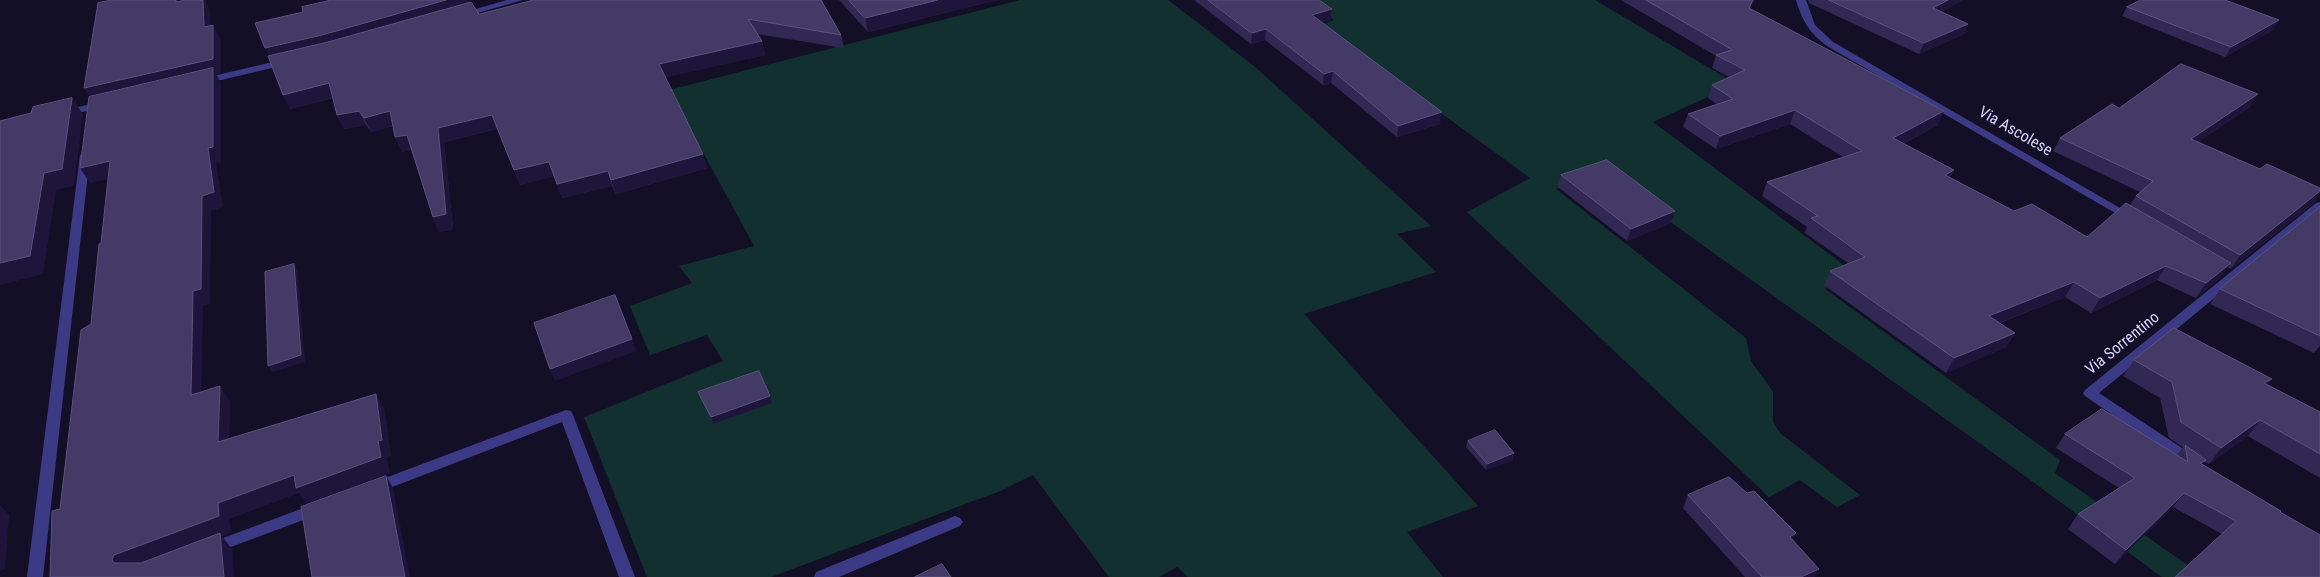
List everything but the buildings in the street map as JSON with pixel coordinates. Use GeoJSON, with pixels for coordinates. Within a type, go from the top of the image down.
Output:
{"type":"FeatureCollection","features":[{"type":"Feature","properties":{"kind":"street"},"geometry":{"type":"LineString","coordinates":[[452,17],[518,0]]}},
{"type":"Feature","properties":{"kind":"street","name":"Via Ascolese"},"geometry":{"type":"LineString","coordinates":[[1801,0],[1807,23],[1815,34],[1830,44],[2146,227]]}},
{"type":"Feature","properties":{"kind":"street"},"geometry":{"type":"LineString","coordinates":[[196,83],[292,60]]}},
{"type":"Feature","properties":{"kind":"street"},"geometry":{"type":"LineString","coordinates":[[54,116],[90,112],[119,101]]}},
{"type":"Feature","properties":{"kind":"street"},"geometry":{"type":"LineString","coordinates":[[35,577],[87,137]]}},
{"type":"Feature","properties":{"kind":"street","name":"Via Sorrentino"},"geometry":{"type":"LineString","coordinates":[[2204,470],[2090,393],[2228,274],[2320,205]]}},
{"type":"Feature","properties":{"kind":"street"},"geometry":{"type":"LineString","coordinates":[[364,491],[566,415],[628,577]]}},
{"type":"Feature","properties":{"kind":"street"},"geometry":{"type":"LineString","coordinates":[[199,553],[328,505]]}},
{"type":"Feature","properties":{"kind":"street"},"geometry":{"type":"LineString","coordinates":[[822,577],[955,522]]}},
{"type":"Feature","properties":{"kind":"green space"},"geometry":{"type":"Polygon","coordinates":[[[1020,0],[1168,0],[1254,66],[1431,226],[1397,234],[1436,272],[1304,314],[1478,506],[1407,532],[1443,577],[1188,577],[1177,567],[1159,577],[1109,577],[1033,475],[1000,491],[771,577],[647,577],[584,417],[723,361],[707,335],[650,355],[630,306],[692,283],[679,266],[754,246],[669,90],[1020,0]]]}},
{"type":"Feature","properties":{"kind":"green space"},"geometry":{"type":"Polygon","coordinates":[[[1306,0],[1595,0],[1736,84],[1653,122],[1856,274],[1825,289],[2060,460],[2055,473],[2205,577],[2162,577],[2014,468],[1602,173],[1556,189],[1746,338],[1751,361],[1773,392],[1773,422],[1780,433],[1860,495],[1837,507],[1800,480],[1769,497],[1467,212],[1530,178],[1320,25],[1334,20],[1306,0]]]}}]}
